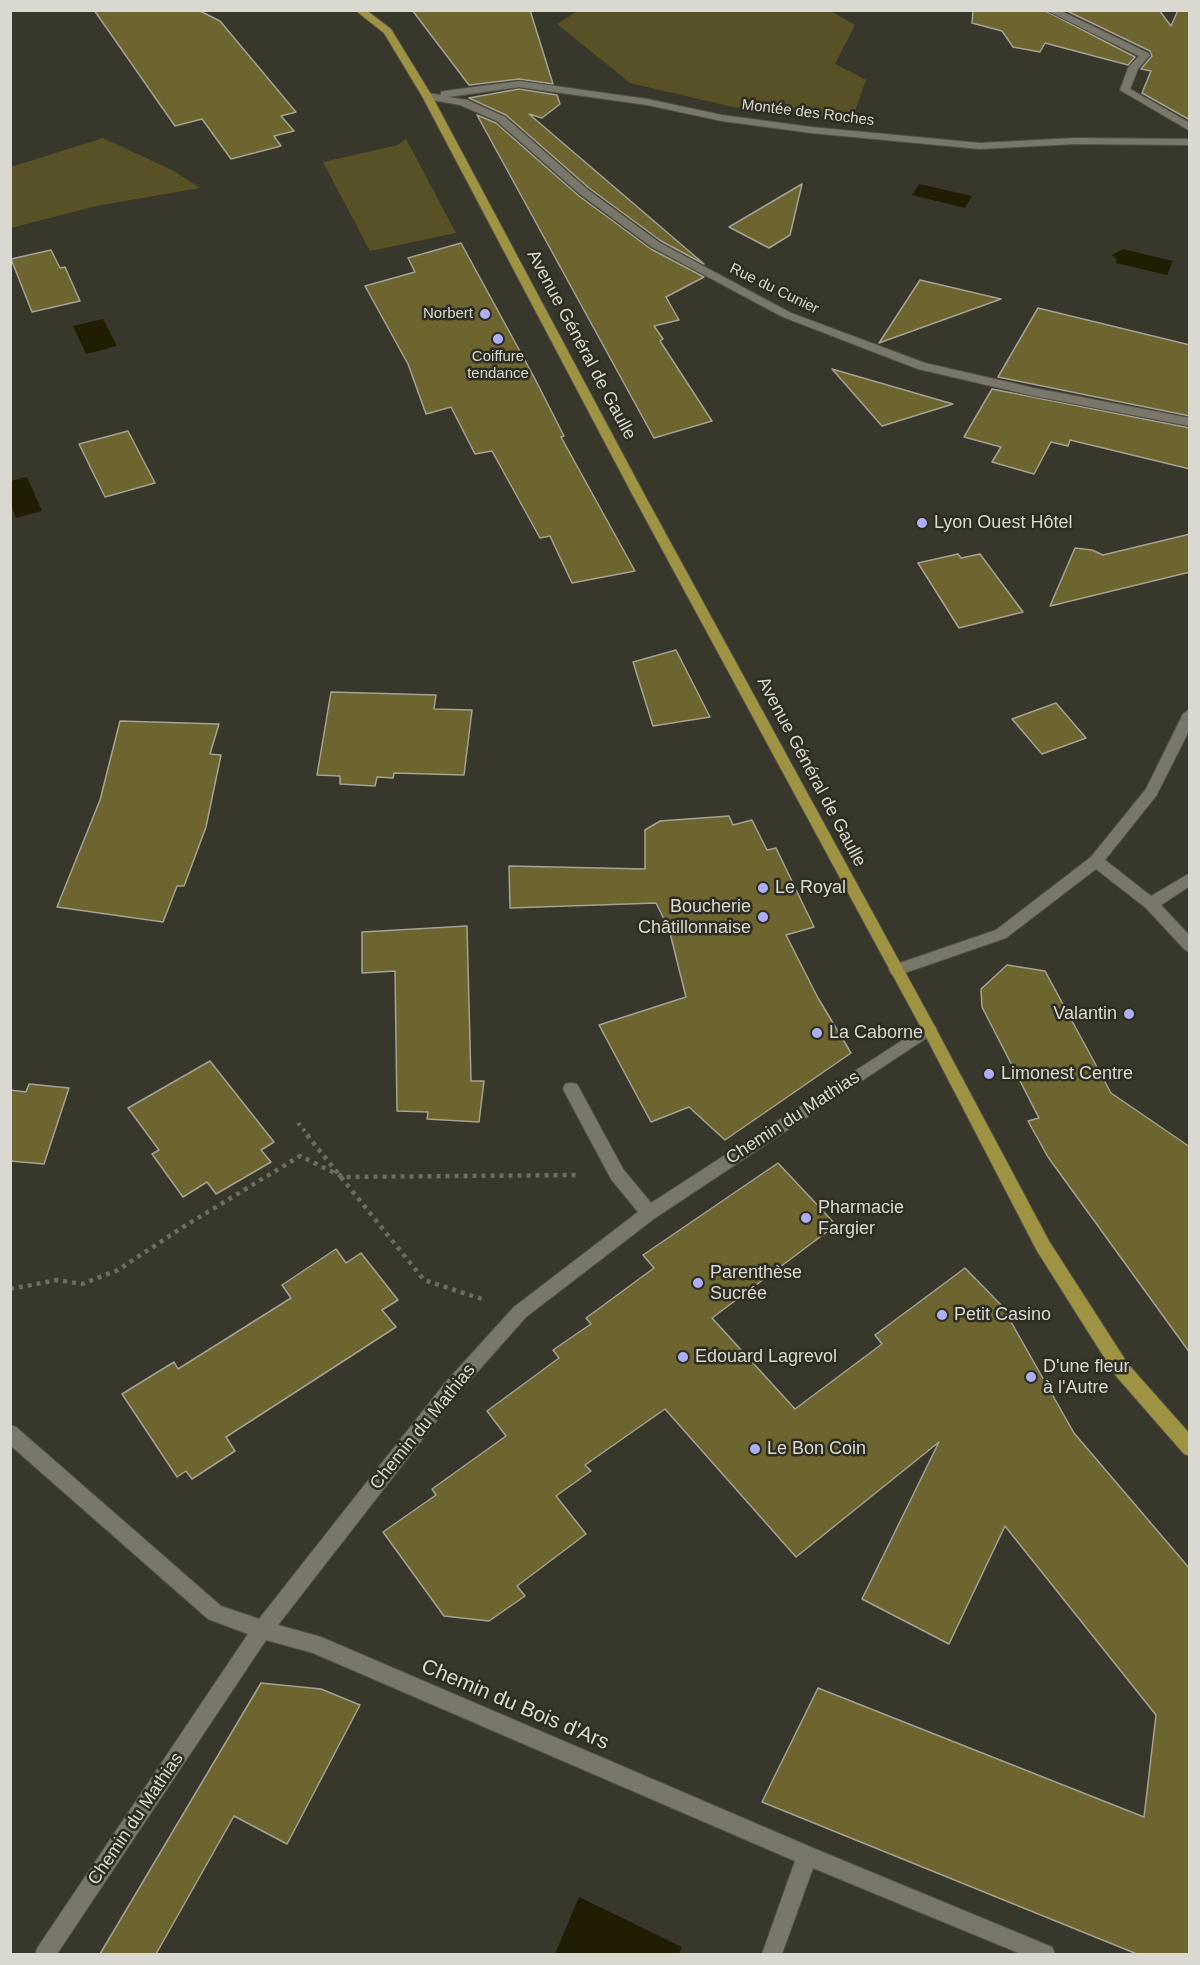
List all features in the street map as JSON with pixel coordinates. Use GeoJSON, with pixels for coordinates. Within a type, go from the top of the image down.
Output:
{"type":"FeatureCollection","features":[{"type":"Feature","properties":{"kind":"main road","name":"Avenue Général de Gaulle"},"geometry":{"type":"LineString","coordinates":[[359,10],[387,31],[427,96],[637,492],[929,1029],[1043,1246],[1122,1370],[1190,1448]]}},
{"type":"Feature","properties":{"kind":"street"},"geometry":{"type":"LineString","coordinates":[[1050,10],[1145,55],[1133,68],[1125,90],[1190,128]]}},
{"type":"Feature","properties":{"kind":"street","name":"Montée des Roches"},"geometry":{"type":"LineString","coordinates":[[427,96],[519,84],[648,102],[733,120],[980,146],[1075,141],[1190,142]]}},
{"type":"Feature","properties":{"kind":"street","name":"Rue du Cunier"},"geometry":{"type":"LineString","coordinates":[[427,96],[463,102],[501,119],[584,192],[656,245],[787,315],[922,366],[1034,392],[1190,422]]}},
{"type":"Feature","properties":{"kind":"street"},"geometry":{"type":"LineString","coordinates":[[896,970],[1001,934],[1096,861],[1150,792],[1190,714]]}},
{"type":"Feature","properties":{"kind":"street"},"geometry":{"type":"LineString","coordinates":[[1096,861],[1151,904],[1190,946]]}},
{"type":"Feature","properties":{"kind":"street"},"geometry":{"type":"LineString","coordinates":[[1151,904],[1190,878]]}},
{"type":"Feature","properties":{"kind":"street","name":"Chemin du Mathias"},"geometry":{"type":"LineString","coordinates":[[45,1954],[262,1630],[450,1390],[520,1312],[649,1213],[929,1029]]}},
{"type":"Feature","properties":{"kind":"street"},"geometry":{"type":"LineString","coordinates":[[571,1089],[617,1174],[649,1213]]}},
{"type":"Feature","properties":{"kind":"street","name":"Chemin du Bois d'Ars"},"geometry":{"type":"LineString","coordinates":[[10,1432],[215,1613],[262,1630],[314,1644],[807,1856],[1045,1954]]}},
{"type":"Feature","properties":{"kind":"street"},"geometry":{"type":"LineString","coordinates":[[772,1954],[807,1856]]}},
{"type":"Feature","properties":{"kind":"path"},"geometry":{"type":"LineString","coordinates":[[298,1123],[424,1280],[520,1312]]}},
{"type":"Feature","properties":{"kind":"path"},"geometry":{"type":"LineString","coordinates":[[10,1289],[57,1280],[82,1284],[118,1270],[183,1227],[300,1156],[343,1177],[617,1174]]}},
{"type":"Feature","properties":{"kind":"shaded area"},"geometry":{"type":"Polygon","coordinates":[[[579,10],[831,11],[855,25],[835,64],[866,80],[852,120],[733,107],[630,83],[557,24],[579,10]]]}},
{"type":"Feature","properties":{"kind":"shaded area"},"geometry":{"type":"Polygon","coordinates":[[[103,138],[174,171],[200,188],[96,206],[11,228],[11,167],[103,138]]]}},
{"type":"Feature","properties":{"kind":"shaded area"},"geometry":{"type":"Polygon","coordinates":[[[406,139],[456,233],[370,251],[323,162],[398,145],[406,139]]]}},
{"type":"Feature","properties":{"kind":"shaded area"},"geometry":{"type":"Polygon","coordinates":[[[919,184],[972,196],[965,208],[912,195],[919,184]]]}},
{"type":"Feature","properties":{"kind":"shaded area"},"geometry":{"type":"Polygon","coordinates":[[[1123,249],[1173,261],[1167,275],[1116,263],[1117,260],[1112,255],[1123,249]]]}},
{"type":"Feature","properties":{"kind":"shaded area"},"geometry":{"type":"Polygon","coordinates":[[[103,319],[117,346],[86,354],[73,326],[103,319]]]}},
{"type":"Feature","properties":{"kind":"shaded area"},"geometry":{"type":"Polygon","coordinates":[[[27,477],[42,511],[16,518],[11,505],[11,481],[27,477]]]}},
{"type":"Feature","properties":{"kind":"shaded area"},"geometry":{"type":"Polygon","coordinates":[[[579,1897],[682,1947],[679,1954],[555,1954],[579,1897]]]}},
{"type":"Feature","properties":{"kind":"building"},"geometry":{"type":"Polygon","coordinates":[[[94,10],[198,10],[220,21],[296,112],[281,116],[294,131],[274,136],[281,146],[231,159],[202,119],[175,126],[94,10]]]}},
{"type":"Feature","properties":{"kind":"building"},"geometry":{"type":"Polygon","coordinates":[[[412,10],[530,10],[553,84],[519,79],[469,85],[412,10]]]}},
{"type":"Feature","properties":{"kind":"building"},"geometry":{"type":"Polygon","coordinates":[[[973,10],[1044,10],[1135,57],[1128,65],[1045,43],[1040,52],[1013,47],[1002,31],[972,23],[973,10]]]}},
{"type":"Feature","properties":{"kind":"building"},"geometry":{"type":"Polygon","coordinates":[[[1065,10],[1159,10],[1171,26],[1178,10],[1190,10],[1190,120],[1142,93],[1151,71],[1141,69],[1152,56],[1150,51],[1065,10]]]}},
{"type":"Feature","properties":{"kind":"building"},"geometry":{"type":"Polygon","coordinates":[[[519,89],[557,95],[560,104],[542,118],[529,114],[704,264],[661,241],[589,188],[506,115],[469,98],[519,89]]]}},
{"type":"Feature","properties":{"kind":"building"},"geometry":{"type":"Polygon","coordinates":[[[477,115],[496,123],[579,196],[651,249],[704,277],[666,297],[679,320],[654,326],[663,339],[660,341],[712,421],[654,438],[477,115]]]}},
{"type":"Feature","properties":{"kind":"building"},"geometry":{"type":"Polygon","coordinates":[[[802,184],[790,235],[769,248],[729,227],[802,184]]]}},
{"type":"Feature","properties":{"kind":"building"},"geometry":{"type":"Polygon","coordinates":[[[461,243],[534,377],[564,436],[561,437],[635,571],[572,583],[550,536],[540,538],[492,451],[475,454],[451,407],[426,414],[408,364],[365,286],[415,272],[408,258],[461,243]]]}},
{"type":"Feature","properties":{"kind":"building"},"geometry":{"type":"Polygon","coordinates":[[[51,250],[60,268],[65,267],[80,301],[32,312],[11,259],[51,250]]]}},
{"type":"Feature","properties":{"kind":"building"},"geometry":{"type":"Polygon","coordinates":[[[920,280],[1001,299],[879,343],[920,280]]]}},
{"type":"Feature","properties":{"kind":"building"},"geometry":{"type":"Polygon","coordinates":[[[1038,308],[1190,345],[1190,416],[998,377],[1038,308]]]}},
{"type":"Feature","properties":{"kind":"building"},"geometry":{"type":"Polygon","coordinates":[[[832,369],[953,404],[882,426],[832,369]]]}},
{"type":"Feature","properties":{"kind":"building"},"geometry":{"type":"Polygon","coordinates":[[[992,389],[1190,428],[1190,469],[1070,440],[1068,446],[1051,442],[1034,474],[992,462],[1001,447],[964,437],[992,389]]]}},
{"type":"Feature","properties":{"kind":"building"},"geometry":{"type":"Polygon","coordinates":[[[128,431],[155,483],[105,497],[79,444],[128,431]]]}},
{"type":"Feature","properties":{"kind":"building"},"geometry":{"type":"Polygon","coordinates":[[[1190,534],[1190,572],[1050,606],[1075,548],[1092,550],[1103,555],[1190,534]]]}},
{"type":"Feature","properties":{"kind":"building"},"geometry":{"type":"Polygon","coordinates":[[[958,554],[961,558],[980,554],[1023,612],[959,628],[918,563],[958,554]]]}},
{"type":"Feature","properties":{"kind":"building"},"geometry":{"type":"Polygon","coordinates":[[[676,650],[710,717],[653,726],[633,662],[676,650]]]}},
{"type":"Feature","properties":{"kind":"building"},"geometry":{"type":"Polygon","coordinates":[[[331,692],[436,695],[434,709],[472,710],[464,775],[394,773],[393,778],[377,777],[375,786],[340,784],[340,776],[317,775],[331,692]]]}},
{"type":"Feature","properties":{"kind":"building"},"geometry":{"type":"Polygon","coordinates":[[[1056,703],[1086,738],[1042,754],[1012,719],[1056,703]]]}},
{"type":"Feature","properties":{"kind":"building"},"geometry":{"type":"Polygon","coordinates":[[[120,721],[219,724],[210,754],[221,755],[206,827],[184,886],[177,886],[163,922],[57,907],[100,800],[120,721]]]}},
{"type":"Feature","properties":{"kind":"building"},"geometry":{"type":"Polygon","coordinates":[[[729,816],[733,825],[752,820],[767,850],[776,848],[814,927],[786,935],[818,998],[851,1053],[725,1140],[689,1107],[651,1122],[599,1025],[686,997],[669,929],[656,903],[510,908],[509,866],[645,869],[645,830],[660,821],[729,816]]]}},
{"type":"Feature","properties":{"kind":"building"},"geometry":{"type":"Polygon","coordinates":[[[467,926],[471,1081],[484,1081],[479,1122],[427,1119],[428,1112],[397,1111],[395,971],[362,973],[362,932],[467,926]]]}},
{"type":"Feature","properties":{"kind":"building"},"geometry":{"type":"Polygon","coordinates":[[[1007,965],[1045,971],[1111,1093],[1190,1147],[1190,1353],[1048,1157],[1028,1121],[1039,1118],[982,1007],[981,989],[1007,965]]]}},
{"type":"Feature","properties":{"kind":"building"},"geometry":{"type":"Polygon","coordinates":[[[210,1061],[274,1142],[261,1150],[271,1162],[216,1194],[207,1182],[183,1197],[152,1154],[159,1150],[128,1108],[210,1061]]]}},
{"type":"Feature","properties":{"kind":"building"},"geometry":{"type":"Polygon","coordinates":[[[29,1084],[69,1088],[44,1164],[10,1161],[10,1090],[26,1092],[29,1084]]]}},
{"type":"Feature","properties":{"kind":"building"},"geometry":{"type":"Polygon","coordinates":[[[778,1163],[836,1225],[712,1318],[795,1409],[882,1344],[875,1335],[965,1268],[1002,1306],[1074,1433],[1190,1569],[1190,1954],[1137,1954],[762,1802],[818,1688],[1144,1817],[1156,1715],[1005,1526],[949,1644],[862,1599],[939,1442],[796,1557],[665,1409],[585,1465],[591,1471],[556,1496],[586,1534],[517,1586],[525,1596],[489,1621],[444,1616],[383,1532],[436,1495],[432,1489],[506,1436],[487,1411],[559,1358],[553,1350],[591,1324],[586,1318],[654,1268],[643,1255],[778,1163]]]}},
{"type":"Feature","properties":{"kind":"building"},"geometry":{"type":"Polygon","coordinates":[[[336,1249],[346,1263],[361,1253],[398,1300],[382,1310],[396,1327],[226,1437],[235,1451],[192,1479],[186,1471],[177,1477],[122,1394],[174,1362],[178,1369],[291,1298],[282,1285],[336,1249]]]}},
{"type":"Feature","properties":{"kind":"building"},"geometry":{"type":"Polygon","coordinates":[[[261,1683],[321,1689],[360,1705],[287,1844],[234,1816],[156,1954],[100,1954],[261,1683]]]}},
{"type":"Feature","properties":{"kind":"place","name":"Norbert"},"geometry":{"type":"Point","coordinates":[485,314]}},
{"type":"Feature","properties":{"kind":"place","name":"Coiffure tendance"},"geometry":{"type":"Point","coordinates":[498,339]}},
{"type":"Feature","properties":{"kind":"place","name":"Lyon Ouest Hôtel"},"geometry":{"type":"Point","coordinates":[922,523]}},
{"type":"Feature","properties":{"kind":"place","name":"Le Royal"},"geometry":{"type":"Point","coordinates":[763,888]}},
{"type":"Feature","properties":{"kind":"place","name":"Boucherie Châtillonnaise"},"geometry":{"type":"Point","coordinates":[763,917]}},
{"type":"Feature","properties":{"kind":"place","name":"Valantin"},"geometry":{"type":"Point","coordinates":[1129,1014]}},
{"type":"Feature","properties":{"kind":"place","name":"La Caborne"},"geometry":{"type":"Point","coordinates":[817,1033]}},
{"type":"Feature","properties":{"kind":"place","name":"Limonest Centre"},"geometry":{"type":"Point","coordinates":[989,1074]}},
{"type":"Feature","properties":{"kind":"place","name":"Pharmacie Fargier"},"geometry":{"type":"Point","coordinates":[806,1218]}},
{"type":"Feature","properties":{"kind":"place","name":"Parenthèse Sucrée"},"geometry":{"type":"Point","coordinates":[698,1283]}},
{"type":"Feature","properties":{"kind":"place","name":"Petit Casino"},"geometry":{"type":"Point","coordinates":[942,1315]}},
{"type":"Feature","properties":{"kind":"place","name":"Edouard Lagrevol"},"geometry":{"type":"Point","coordinates":[683,1357]}},
{"type":"Feature","properties":{"kind":"place","name":"D'une fleur à l'Autre"},"geometry":{"type":"Point","coordinates":[1031,1377]}},
{"type":"Feature","properties":{"kind":"place","name":"Le Bon Coin"},"geometry":{"type":"Point","coordinates":[755,1449]}}]}
